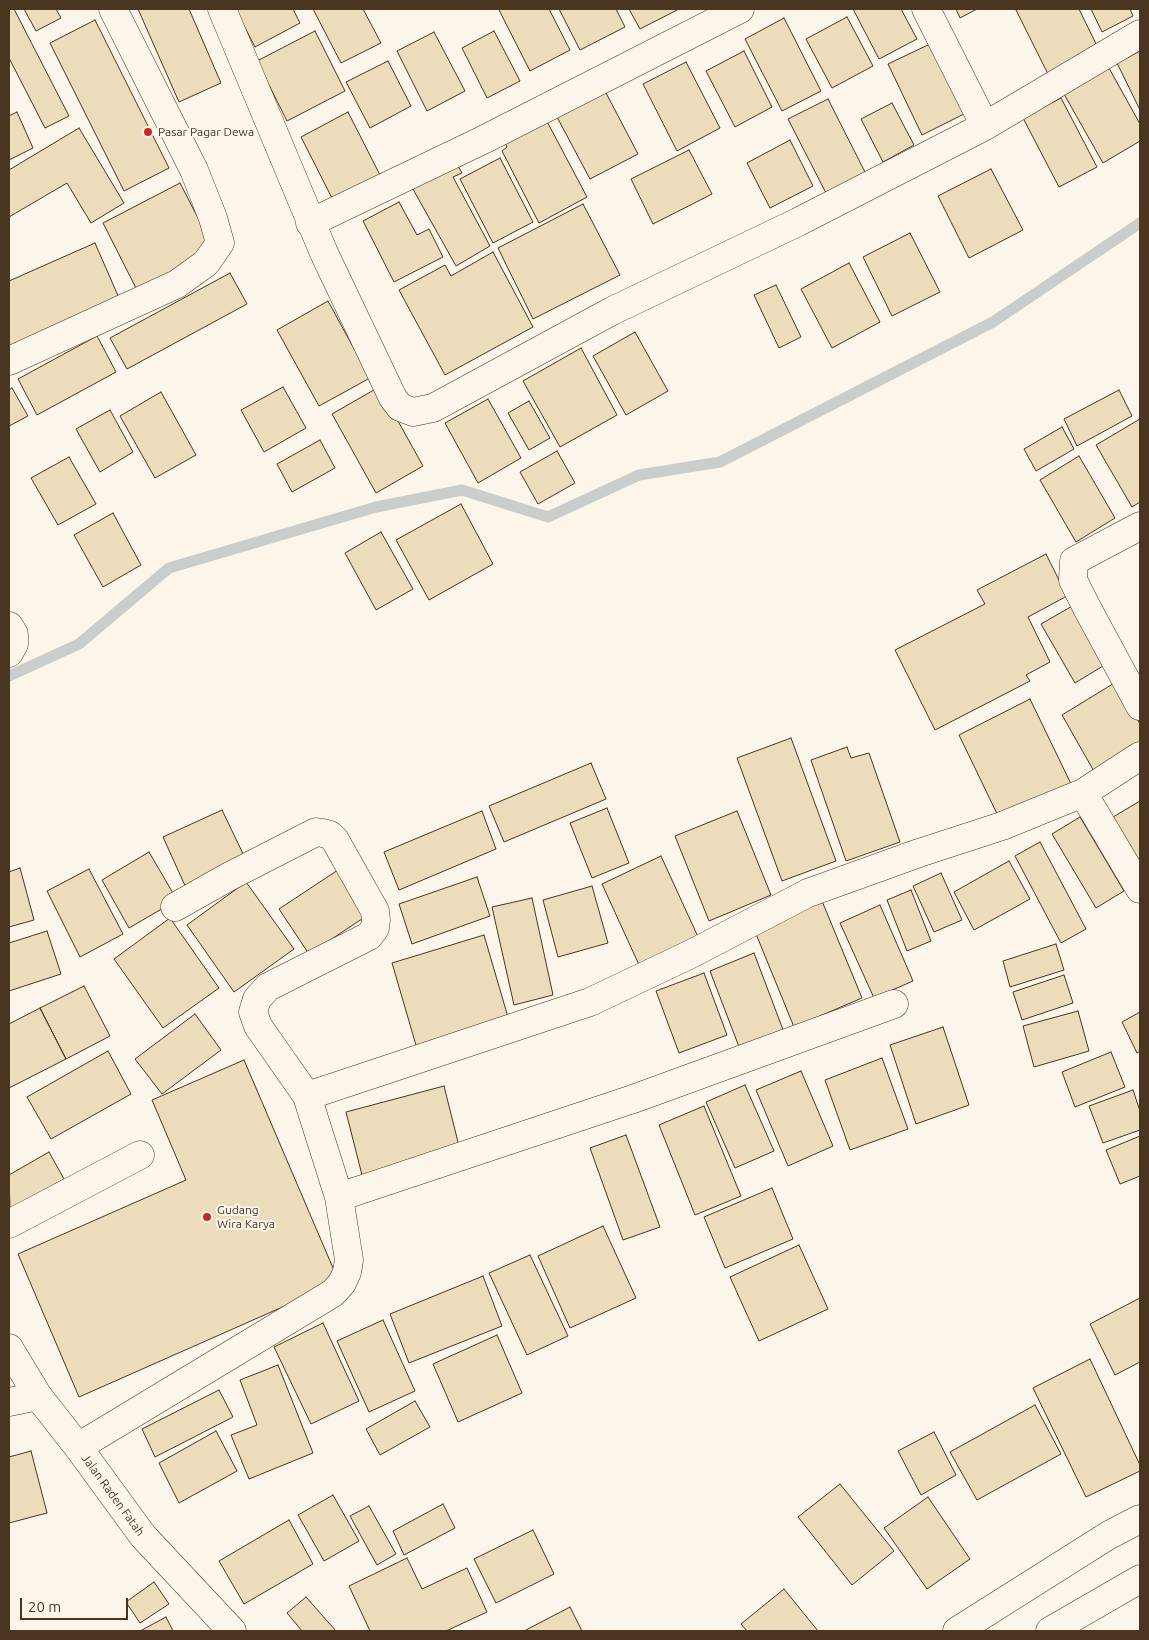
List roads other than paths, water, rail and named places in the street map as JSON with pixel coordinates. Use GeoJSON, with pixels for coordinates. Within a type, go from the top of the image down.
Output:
{"type":"FeatureCollection","features":[{"type":"Feature","properties":{"kind":"main road"},"geometry":{"type":"LineString","coordinates":[[9,361],[177,284],[206,263],[220,244],[213,218],[194,170],[113,9]]}},
{"type":"Feature","properties":{"kind":"main road"},"geometry":{"type":"LineString","coordinates":[[222,9],[310,223],[393,398],[400,407],[413,412],[433,408],[612,311],[798,222],[985,126],[1140,34]]}},
{"type":"Feature","properties":{"kind":"main road"},"geometry":{"type":"LineString","coordinates":[[310,223],[485,139],[740,9]]}},
{"type":"Feature","properties":{"kind":"main road"},"geometry":{"type":"LineString","coordinates":[[926,9],[985,126]]}},
{"type":"Feature","properties":{"kind":"main road"},"geometry":{"type":"LineString","coordinates":[[1140,526],[1074,561],[1073,580],[1140,706]]}},
{"type":"Feature","properties":{"kind":"main road"},"geometry":{"type":"LineString","coordinates":[[9,626],[14,634],[14,644],[9,652]]}},
{"type":"Feature","properties":{"kind":"main road"},"geometry":{"type":"LineString","coordinates":[[307,1096],[590,1002],[691,954],[808,893],[918,853],[1002,826],[1083,793],[1140,756]]}},
{"type":"Feature","properties":{"kind":"main road"},"geometry":{"type":"LineString","coordinates":[[1083,793],[1140,889]]}},
{"type":"Feature","properties":{"kind":"main road"},"geometry":{"type":"LineString","coordinates":[[78,1447],[333,1293],[342,1283],[347,1272],[349,1260],[339,1197],[307,1096],[258,1026],[253,1012],[258,998],[268,987],[369,936],[375,928],[375,911],[335,840],[323,832],[316,832],[230,876],[175,907]]}},
{"type":"Feature","properties":{"kind":"main road"},"geometry":{"type":"LineString","coordinates":[[339,1197],[633,1099],[894,1004]]}},
{"type":"Feature","properties":{"kind":"main road"},"geometry":{"type":"LineString","coordinates":[[9,1224],[140,1155]]}},
{"type":"Feature","properties":{"kind":"main road","name":"Jalan Raden Fatah"},"geometry":{"type":"LineString","coordinates":[[9,1348],[38,1396],[143,1536],[232,1631]]}},
{"type":"Feature","properties":{"kind":"main road"},"geometry":{"type":"LineString","coordinates":[[9,1402],[38,1396]]}},
{"type":"Feature","properties":{"kind":"main road"},"geometry":{"type":"LineString","coordinates":[[957,1631],[1110,1535],[1140,1519]]}},
{"type":"Feature","properties":{"kind":"main road"},"geometry":{"type":"LineString","coordinates":[[1050,1631],[1140,1579]]}},
{"type":"Feature","properties":{"kind":"waterway"},"geometry":{"type":"LineString","coordinates":[[9,676],[79,644],[169,568],[376,507],[462,490],[548,517],[639,475],[720,462],[993,322],[1140,223]]}},
{"type":"Feature","properties":{"kind":"place","name":"Pasar Pagar Dewa"},"geometry":{"type":"Point","coordinates":[148,132]}},
{"type":"Feature","properties":{"kind":"place","name":"Gudang Wira Karya"},"geometry":{"type":"Point","coordinates":[207,1217]}}]}
